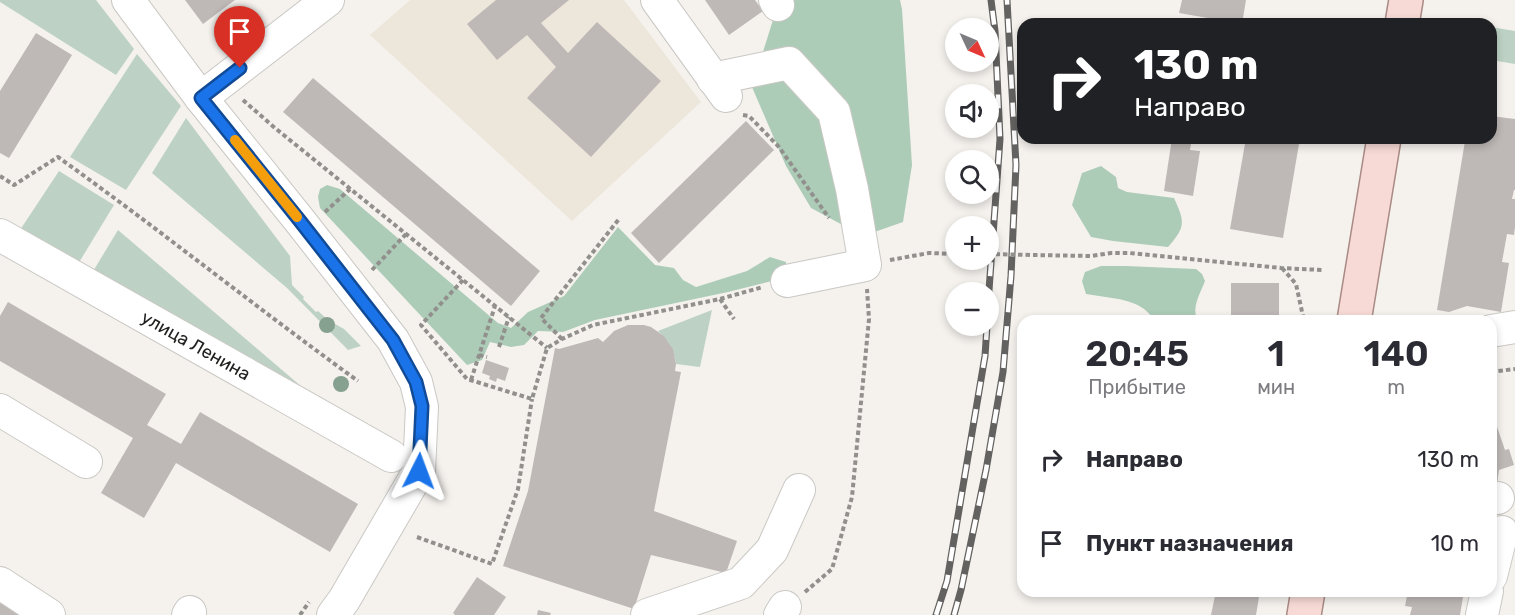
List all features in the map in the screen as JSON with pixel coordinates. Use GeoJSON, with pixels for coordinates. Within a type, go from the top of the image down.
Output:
{"type":"FeatureCollection","features":[{"type":"Feature","properties":{"kind":"main road"},"geometry":{"type":"LineString","coordinates":[[1403,18],[1406,0]]}},
{"type":"Feature","properties":{"kind":"main road"},"geometry":{"type":"LineString","coordinates":[[1355,315],[1383,144]]}},
{"type":"Feature","properties":{"kind":"main road"},"geometry":{"type":"LineString","coordinates":[[1304,615],[1307,597]]}},
{"type":"Feature","properties":{"kind":"street"},"geometry":{"type":"LineString","coordinates":[[128,0],[212,89],[300,221],[393,340],[416,382],[422,406],[419,471],[348,610]]}},
{"type":"Feature","properties":{"kind":"street"},"geometry":{"type":"LineString","coordinates":[[212,89],[328,0]]}},
{"type":"Feature","properties":{"kind":"street"},"geometry":{"type":"LineString","coordinates":[[657,0],[726,96],[789,63],[834,112],[852,189],[864,258],[787,281]]}},
{"type":"Feature","properties":{"kind":"street","name":"улица Ленина"},"geometry":{"type":"LineString","coordinates":[[0,235],[391,456]]}},
{"type":"Feature","properties":{"kind":"street"},"geometry":{"type":"LineString","coordinates":[[1497,330],[1515,327]]}},
{"type":"Feature","properties":{"kind":"street"},"geometry":{"type":"LineString","coordinates":[[0,410],[86,462]]}},
{"type":"Feature","properties":{"kind":"street"},"geometry":{"type":"LineString","coordinates":[[647,615],[741,583],[772,550],[799,490]]}},
{"type":"Feature","properties":{"kind":"street"},"geometry":{"type":"LineString","coordinates":[[1497,552],[1502,532]]}},
{"type":"Feature","properties":{"kind":"street"},"geometry":{"type":"LineString","coordinates":[[0,583],[49,615]]}},
{"type":"Feature","properties":{"kind":"street"},"geometry":{"type":"LineString","coordinates":[[1482,615],[1486,597]]}},
{"type":"Feature","properties":{"kind":"path"},"geometry":{"type":"LineString","coordinates":[[212,89],[275,129],[547,348]]}},
{"type":"Feature","properties":{"kind":"path"},"geometry":{"type":"LineString","coordinates":[[726,96],[779,147],[848,246],[864,258],[945,254]]}},
{"type":"Feature","properties":{"kind":"path"},"geometry":{"type":"LineString","coordinates":[[0,176],[14,185],[58,157],[134,211],[358,381]]}},
{"type":"Feature","properties":{"kind":"path"},"geometry":{"type":"LineString","coordinates":[[322,215],[350,189]]}},
{"type":"Feature","properties":{"kind":"path"},"geometry":{"type":"LineString","coordinates":[[562,339],[542,318],[620,219]]}},
{"type":"Feature","properties":{"kind":"path"},"geometry":{"type":"LineString","coordinates":[[372,270],[406,234]]}},
{"type":"Feature","properties":{"kind":"path"},"geometry":{"type":"LineString","coordinates":[[999,254],[1090,256],[1129,253],[1322,270]]}},
{"type":"Feature","properties":{"kind":"path"},"geometry":{"type":"LineString","coordinates":[[783,611],[832,569],[852,497],[869,319],[864,258]]}},
{"type":"Feature","properties":{"kind":"path"},"geometry":{"type":"LineString","coordinates":[[1281,268],[1296,284],[1303,315]]}},
{"type":"Feature","properties":{"kind":"path"},"geometry":{"type":"LineString","coordinates":[[463,280],[421,325],[467,379],[532,399]]}},
{"type":"Feature","properties":{"kind":"path"},"geometry":{"type":"LineString","coordinates":[[417,537],[492,564],[518,489],[532,399],[547,348],[593,325],[720,299],[787,281]]}},
{"type":"Feature","properties":{"kind":"path"},"geometry":{"type":"LineString","coordinates":[[720,299],[734,319]]}},
{"type":"Feature","properties":{"kind":"path"},"geometry":{"type":"LineString","coordinates":[[471,380],[495,306]]}},
{"type":"Feature","properties":{"kind":"path"},"geometry":{"type":"LineString","coordinates":[[499,347],[509,317]]}},
{"type":"Feature","properties":{"kind":"path"},"geometry":{"type":"LineString","coordinates":[[479,355],[487,357]]}},
{"type":"Feature","properties":{"kind":"path"},"geometry":{"type":"LineString","coordinates":[[1497,371],[1515,369]]}},
{"type":"Feature","properties":{"kind":"shaded area"},"geometry":{"type":"Polygon","coordinates":[[[410,0],[624,0],[701,102],[572,221],[370,35],[410,0]]]}},
{"type":"Feature","properties":{"kind":"green space"},"geometry":{"type":"Polygon","coordinates":[[[0,0],[96,0],[134,49],[116,75],[0,0]]]}},
{"type":"Feature","properties":{"kind":"green space"},"geometry":{"type":"Polygon","coordinates":[[[768,0],[900,0],[912,165],[903,222],[863,236],[811,208],[786,166],[752,87],[773,20],[768,0]]]}},
{"type":"Feature","properties":{"kind":"green space"},"geometry":{"type":"Polygon","coordinates":[[[1497,28],[1515,31],[1515,64],[1497,61],[1497,28]]]}},
{"type":"Feature","properties":{"kind":"green space"},"geometry":{"type":"Polygon","coordinates":[[[137,54],[181,106],[126,190],[70,157],[137,54]]]}},
{"type":"Feature","properties":{"kind":"green space"},"geometry":{"type":"Polygon","coordinates":[[[186,118],[290,256],[292,285],[316,312],[318,311],[344,329],[361,346],[348,350],[287,288],[152,173],[186,118]]]}},
{"type":"Feature","properties":{"kind":"green space"},"geometry":{"type":"Polygon","coordinates":[[[1101,166],[1116,177],[1118,188],[1127,192],[1174,198],[1182,224],[1168,247],[1091,237],[1072,205],[1082,173],[1101,166]]]}},
{"type":"Feature","properties":{"kind":"green space"},"geometry":{"type":"Polygon","coordinates":[[[59,171],[114,205],[78,264],[20,230],[59,171]]]}},
{"type":"Feature","properties":{"kind":"green space"},"geometry":{"type":"Polygon","coordinates":[[[327,185],[340,189],[498,323],[511,328],[528,312],[564,296],[618,227],[655,265],[674,268],[683,280],[696,287],[747,271],[770,257],[786,262],[786,272],[776,280],[595,320],[563,332],[538,331],[524,345],[511,347],[490,342],[482,360],[467,365],[320,208],[318,197],[320,189],[327,185]]]}},
{"type":"Feature","properties":{"kind":"green space"},"geometry":{"type":"Polygon","coordinates":[[[118,230],[330,411],[92,273],[118,230]]]}},
{"type":"Feature","properties":{"kind":"green space"},"geometry":{"type":"Polygon","coordinates":[[[1101,266],[1196,269],[1205,281],[1196,306],[1196,315],[1150,315],[1142,307],[1125,300],[1086,294],[1082,281],[1085,272],[1101,266]]]}},
{"type":"Feature","properties":{"kind":"green space"},"geometry":{"type":"Polygon","coordinates":[[[712,310],[700,367],[676,364],[670,346],[658,331],[712,310]]]}},
{"type":"Feature","properties":{"kind":"building"},"geometry":{"type":"Polygon","coordinates":[[[185,0],[235,0],[203,24],[185,0]]]}},
{"type":"Feature","properties":{"kind":"building"},"geometry":{"type":"Polygon","coordinates":[[[496,0],[569,0],[541,23],[568,53],[597,22],[661,81],[591,157],[527,98],[556,67],[527,35],[497,60],[467,24],[496,0]]]}},
{"type":"Feature","properties":{"kind":"building"},"geometry":{"type":"Polygon","coordinates":[[[705,0],[755,0],[763,11],[729,35],[705,0]]]}},
{"type":"Feature","properties":{"kind":"building"},"geometry":{"type":"Polygon","coordinates":[[[1182,0],[1246,0],[1243,18],[1208,18],[1179,13],[1182,0]]]}},
{"type":"Feature","properties":{"kind":"building"},"geometry":{"type":"Polygon","coordinates":[[[36,33],[72,55],[9,158],[0,153],[0,91],[36,33]]]}},
{"type":"Feature","properties":{"kind":"building"},"geometry":{"type":"Polygon","coordinates":[[[313,78],[540,271],[511,306],[283,112],[313,78]]]}},
{"type":"Feature","properties":{"kind":"building"},"geometry":{"type":"Polygon","coordinates":[[[1497,117],[1515,119],[1515,190],[1512,199],[1515,199],[1515,227],[1514,235],[1507,234],[1502,262],[1509,263],[1501,312],[1467,306],[1449,312],[1437,310],[1465,144],[1497,144],[1497,117]]]}},
{"type":"Feature","properties":{"kind":"building"},"geometry":{"type":"Polygon","coordinates":[[[746,121],[774,150],[659,263],[631,233],[746,121]]]}},
{"type":"Feature","properties":{"kind":"building"},"geometry":{"type":"Polygon","coordinates":[[[1171,144],[1191,144],[1190,150],[1200,151],[1193,196],[1164,191],[1171,144]]]}},
{"type":"Feature","properties":{"kind":"building"},"geometry":{"type":"Polygon","coordinates":[[[1245,144],[1299,144],[1283,238],[1230,229],[1245,144]]]}},
{"type":"Feature","properties":{"kind":"building"},"geometry":{"type":"Polygon","coordinates":[[[1231,283],[1279,283],[1279,315],[1231,315],[1231,283]]]}},
{"type":"Feature","properties":{"kind":"building"},"geometry":{"type":"Polygon","coordinates":[[[8,302],[166,394],[147,425],[181,444],[200,412],[358,504],[330,552],[176,463],[144,518],[101,493],[133,438],[0,361],[0,316],[8,302]]]}},
{"type":"Feature","properties":{"kind":"building"},"geometry":{"type":"Polygon","coordinates":[[[628,325],[651,327],[664,336],[673,349],[675,371],[681,372],[654,511],[737,541],[726,573],[651,555],[634,609],[503,566],[528,491],[555,348],[559,349],[598,338],[603,342],[614,331],[628,325]]]}},
{"type":"Feature","properties":{"kind":"building"},"geometry":{"type":"Polygon","coordinates":[[[486,360],[509,368],[505,381],[497,378],[496,382],[489,379],[490,376],[482,373],[486,360]]]}},
{"type":"Feature","properties":{"kind":"building"},"geometry":{"type":"Polygon","coordinates":[[[1497,427],[1505,450],[1509,449],[1514,465],[1499,470],[1497,484],[1497,427]]]}},
{"type":"Feature","properties":{"kind":"building"},"geometry":{"type":"Polygon","coordinates":[[[477,577],[506,597],[494,615],[455,615],[453,613],[477,577]]]}},
{"type":"Feature","properties":{"kind":"building"},"geometry":{"type":"Polygon","coordinates":[[[0,597],[22,615],[0,615],[0,597]]]}},
{"type":"Feature","properties":{"kind":"building"},"geometry":{"type":"Polygon","coordinates":[[[1215,597],[1259,597],[1256,615],[1211,615],[1215,597]]]}},
{"type":"Feature","properties":{"kind":"building"},"geometry":{"type":"Polygon","coordinates":[[[1407,597],[1463,597],[1460,615],[1410,615],[1412,607],[1405,606],[1407,597]]]}},
{"type":"Feature","properties":{"kind":"building"},"geometry":{"type":"Polygon","coordinates":[[[538,610],[551,613],[550,615],[537,615],[538,610]]]}},
{"type":"Feature","properties":{"kind":"railway"},"geometry":{"type":"LineString","coordinates":[[990,282],[1000,139],[995,31],[991,0]]}},
{"type":"Feature","properties":{"kind":"railway"},"geometry":{"type":"LineString","coordinates":[[954,615],[986,470],[1003,372],[1011,276],[1016,165],[1007,0]]}},
{"type":"Feature","properties":{"kind":"railway"},"geometry":{"type":"LineString","coordinates":[[936,615],[947,581],[985,356],[986,336]]}},
{"type":"Feature","properties":{"kind":"slow traffic"},"geometry":{"type":"LineString","coordinates":[[235,140],[297,217]]}},
{"type":"Feature","properties":{"kind":"route"},"geometry":{"type":"LineString","coordinates":[[240,68],[201,98],[393,340],[416,382],[422,406],[419,471]]}}]}
